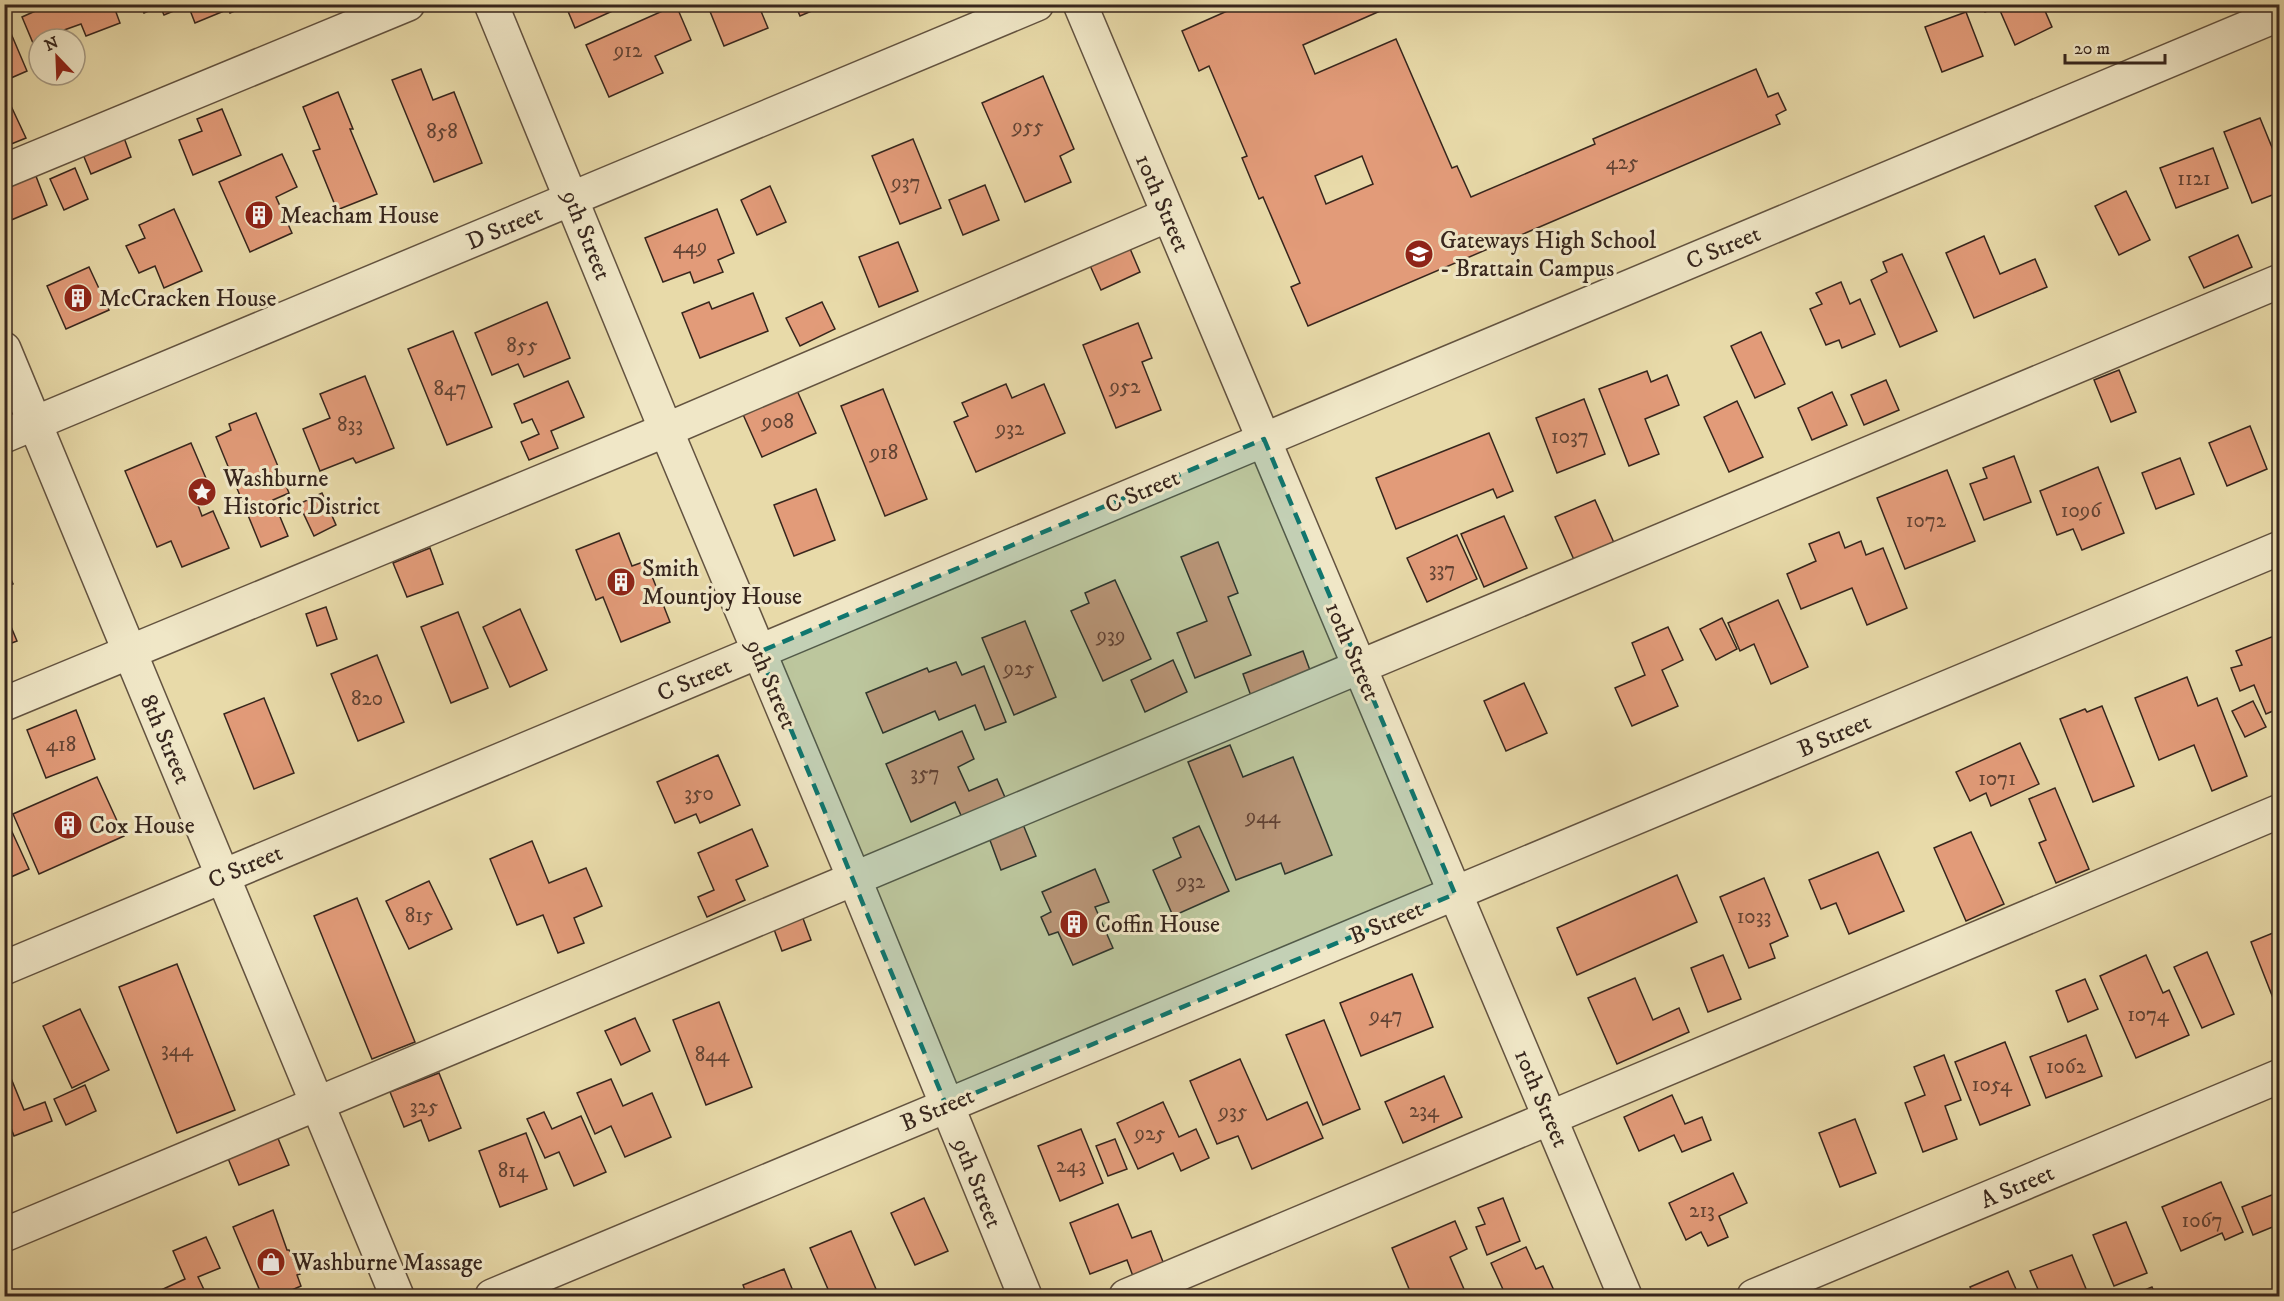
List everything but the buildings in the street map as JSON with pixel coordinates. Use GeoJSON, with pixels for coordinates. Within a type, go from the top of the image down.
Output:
{"type":"FeatureCollection","features":[{"type":"Feature","properties":{"kind":"street"},"geometry":{"type":"LineString","coordinates":[[4,171],[408,4]]}},
{"type":"Feature","properties":{"kind":"street","name":"9th Street"},"geometry":{"type":"LineString","coordinates":[[491,4],[1025,1296]]}},
{"type":"Feature","properties":{"kind":"street","name":"D Street"},"geometry":{"type":"LineString","coordinates":[[4,436],[1037,4]]}},
{"type":"Feature","properties":{"kind":"street","name":"10th Street"},"geometry":{"type":"LineString","coordinates":[[1080,4],[1625,1296]]}},
{"type":"Feature","properties":{"kind":"street","name":"C Street"},"geometry":{"type":"LineString","coordinates":[[4,968],[2280,14]]}},
{"type":"Feature","properties":{"kind":"street"},"geometry":{"type":"LineString","coordinates":[[4,704],[666,430],[1168,215]]}},
{"type":"Feature","properties":{"kind":"street"},"geometry":{"type":"LineString","coordinates":[[4,1235],[2280,281]]}},
{"type":"Feature","properties":{"kind":"street","name":"8th Street"},"geometry":{"type":"LineString","coordinates":[[4,349],[397,1296]]}},
{"type":"Feature","properties":{"kind":"street","name":"B Street"},"geometry":{"type":"LineString","coordinates":[[492,1296],[2280,548]]}},
{"type":"Feature","properties":{"kind":"street"},"geometry":{"type":"LineString","coordinates":[[1126,1296],[2280,811]]}},
{"type":"Feature","properties":{"kind":"street","name":"A Street"},"geometry":{"type":"LineString","coordinates":[[1754,1296],[2280,1076]]}},
{"type":"Feature","properties":{"kind":"highlighted area"},"geometry":{"type":"Polygon","coordinates":[[[1264,439],[1455,894],[946,1105],[759,652],[1264,439]]]}},
{"type":"Feature","properties":{"kind":"place","name":"Meacham House"},"geometry":{"type":"Point","coordinates":[259,215]}},
{"type":"Feature","properties":{"kind":"place","name":"Gateways High School - Brattain Campus"},"geometry":{"type":"Point","coordinates":[1419,254]}},
{"type":"Feature","properties":{"kind":"place","name":"McCracken House"},"geometry":{"type":"Point","coordinates":[78,298]}},
{"type":"Feature","properties":{"kind":"place","name":"Washburne Historic District"},"geometry":{"type":"Point","coordinates":[202,492]}},
{"type":"Feature","properties":{"kind":"place","name":"Smith Mountjoy House"},"geometry":{"type":"Point","coordinates":[621,582]}},
{"type":"Feature","properties":{"kind":"place","name":"Cox House"},"geometry":{"type":"Point","coordinates":[68,825]}},
{"type":"Feature","properties":{"kind":"place","name":"Coffin House"},"geometry":{"type":"Point","coordinates":[1074,924]}},
{"type":"Feature","properties":{"kind":"place","name":"Washburne Massage"},"geometry":{"type":"Point","coordinates":[271,1262]}}]}
